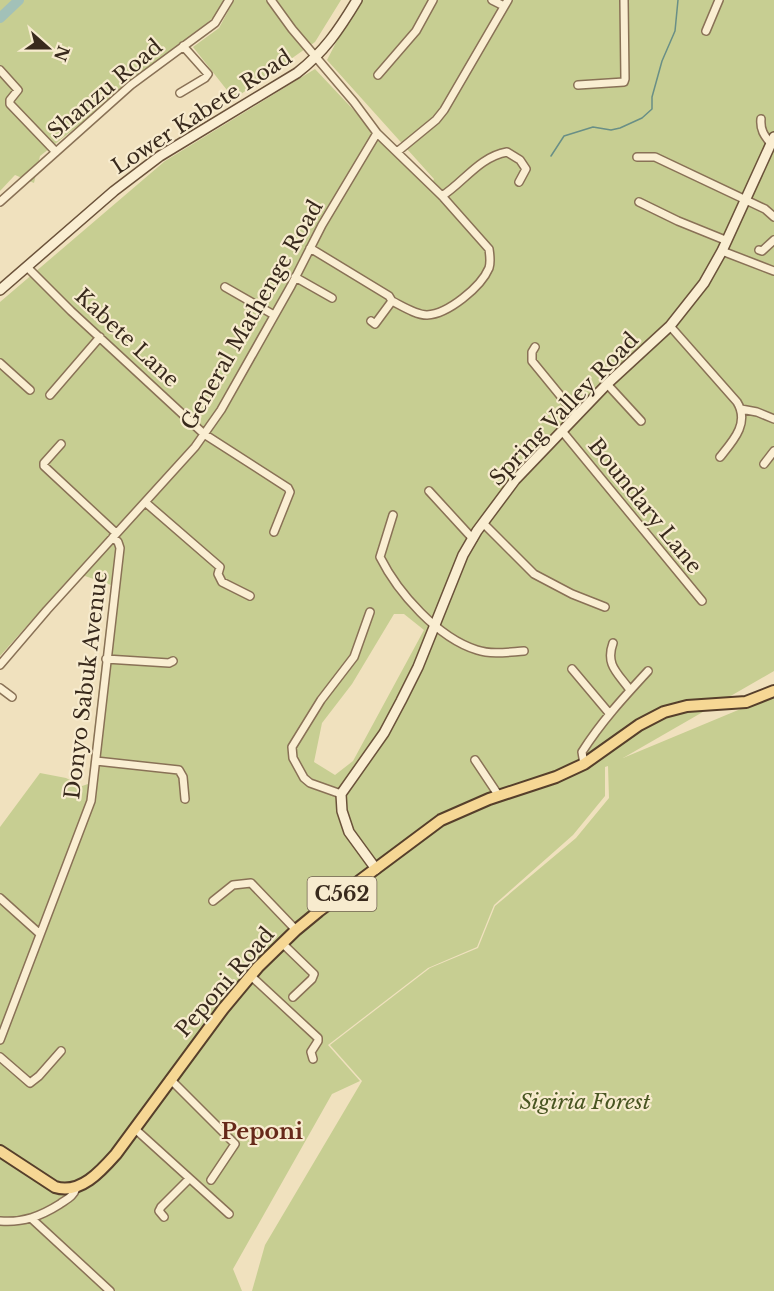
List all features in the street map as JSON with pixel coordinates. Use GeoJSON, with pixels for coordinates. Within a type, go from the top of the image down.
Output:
{"type":"FeatureCollection","features":[{"type":"Feature","properties":{"kind":"main road","name":"Peponi Road"},"geometry":{"type":"LineString","coordinates":[[76,1188],[104,1168],[222,1009],[250,975],[296,930],[441,820],[499,796],[556,777],[584,764],[639,725],[664,712],[687,706],[746,702],[774,691]]}},
{"type":"Feature","properties":{"kind":"main road"},"geometry":{"type":"LineString","coordinates":[[0,1151],[55,1187],[76,1188]]}},
{"type":"Feature","properties":{"kind":"street","name":"Shanzu Road"},"geometry":{"type":"LineString","coordinates":[[0,202],[131,85],[215,23],[229,0]]}},
{"type":"Feature","properties":{"kind":"street"},"geometry":{"type":"LineString","coordinates":[[272,0],[377,133],[441,196],[489,249],[490,260],[488,270],[469,294],[435,314],[424,315],[392,301],[383,291],[310,248]]}},
{"type":"Feature","properties":{"kind":"street","name":"Lower Kabete Road"},"geometry":{"type":"LineString","coordinates":[[0,290],[114,191],[160,156],[287,79],[316,58],[340,28],[357,0]]}},
{"type":"Feature","properties":{"kind":"street"},"geometry":{"type":"LineString","coordinates":[[378,75],[416,31],[434,0]]}},
{"type":"Feature","properties":{"kind":"street"},"geometry":{"type":"LineString","coordinates":[[398,152],[436,120],[444,110],[506,3],[492,0]]}},
{"type":"Feature","properties":{"kind":"street"},"geometry":{"type":"LineString","coordinates":[[578,85],[624,82],[624,0]]}},
{"type":"Feature","properties":{"kind":"street"},"geometry":{"type":"LineString","coordinates":[[706,31],[719,0]]}},
{"type":"Feature","properties":{"kind":"street"},"geometry":{"type":"LineString","coordinates":[[180,93],[208,74],[183,46]]}},
{"type":"Feature","properties":{"kind":"street"},"geometry":{"type":"LineString","coordinates":[[0,70],[18,90],[10,100],[10,104],[56,152]]}},
{"type":"Feature","properties":{"kind":"street"},"geometry":{"type":"LineString","coordinates":[[761,119],[762,134],[772,140]]}},
{"type":"Feature","properties":{"kind":"street","name":"General Mathenge Road"},"geometry":{"type":"LineString","coordinates":[[0,665],[195,447],[221,410],[310,248],[377,133]]}},
{"type":"Feature","properties":{"kind":"street","name":"Spring Valley Road"},"geometry":{"type":"LineString","coordinates":[[341,794],[384,732],[418,667],[464,555],[473,539],[515,480],[607,384],[669,326],[704,283],[722,250],[772,140]]}},
{"type":"Feature","properties":{"kind":"street"},"geometry":{"type":"LineString","coordinates":[[441,196],[488,158],[498,153],[507,152],[520,160],[526,169],[519,182]]}},
{"type":"Feature","properties":{"kind":"street"},"geometry":{"type":"LineString","coordinates":[[637,157],[655,157],[746,199],[765,209],[774,217]]}},
{"type":"Feature","properties":{"kind":"street"},"geometry":{"type":"LineString","coordinates":[[639,202],[725,240]]}},
{"type":"Feature","properties":{"kind":"street"},"geometry":{"type":"LineString","coordinates":[[759,250],[762,251],[774,240]]}},
{"type":"Feature","properties":{"kind":"street"},"geometry":{"type":"LineString","coordinates":[[722,250],[774,271]]}},
{"type":"Feature","properties":{"kind":"street","name":"Kabete Lane"},"geometry":{"type":"LineString","coordinates":[[27,267],[71,311],[204,434],[288,488],[290,492],[274,532]]}},
{"type":"Feature","properties":{"kind":"street"},"geometry":{"type":"LineString","coordinates":[[295,277],[332,298]]}},
{"type":"Feature","properties":{"kind":"street"},"geometry":{"type":"LineString","coordinates":[[225,287],[274,315]]}},
{"type":"Feature","properties":{"kind":"street"},"geometry":{"type":"LineString","coordinates":[[370,321],[375,324],[392,301]]}},
{"type":"Feature","properties":{"kind":"street"},"geometry":{"type":"LineString","coordinates":[[669,326],[741,409],[741,423],[737,436],[720,457]]}},
{"type":"Feature","properties":{"kind":"street"},"geometry":{"type":"LineString","coordinates":[[50,395],[100,337]]}},
{"type":"Feature","properties":{"kind":"street"},"geometry":{"type":"LineString","coordinates":[[536,347],[532,352],[532,361],[577,416]]}},
{"type":"Feature","properties":{"kind":"street"},"geometry":{"type":"LineString","coordinates":[[0,363],[30,390]]}},
{"type":"Feature","properties":{"kind":"street"},"geometry":{"type":"LineString","coordinates":[[607,384],[641,421]]}},
{"type":"Feature","properties":{"kind":"street"},"geometry":{"type":"LineString","coordinates":[[741,409],[774,419]]}},
{"type":"Feature","properties":{"kind":"street","name":"Boundary Lane"},"geometry":{"type":"LineString","coordinates":[[562,431],[702,601]]}},
{"type":"Feature","properties":{"kind":"street"},"geometry":{"type":"LineString","coordinates":[[61,444],[44,466],[115,535]]}},
{"type":"Feature","properties":{"kind":"street"},"geometry":{"type":"LineString","coordinates":[[764,464],[774,451]]}},
{"type":"Feature","properties":{"kind":"street"},"geometry":{"type":"LineString","coordinates":[[429,491],[473,539]]}},
{"type":"Feature","properties":{"kind":"street"},"geometry":{"type":"LineString","coordinates":[[145,502],[220,567],[218,574],[222,582],[250,596]]}},
{"type":"Feature","properties":{"kind":"street"},"geometry":{"type":"LineString","coordinates":[[393,515],[380,557],[404,593],[435,627],[475,650],[524,651]]}},
{"type":"Feature","properties":{"kind":"street"},"geometry":{"type":"LineString","coordinates":[[484,524],[534,574],[572,594],[605,607]]}},
{"type":"Feature","properties":{"kind":"street","name":"Donyo Sabuk Avenue"},"geometry":{"type":"LineString","coordinates":[[0,1040],[91,801],[120,548],[115,535]]}},
{"type":"Feature","properties":{"kind":"street"},"geometry":{"type":"LineString","coordinates":[[370,612],[354,657],[321,700],[292,747],[293,758],[304,778],[310,783],[341,794],[342,811],[349,832],[376,869]]}},
{"type":"Feature","properties":{"kind":"street"},"geometry":{"type":"LineString","coordinates":[[613,643],[609,654],[610,662],[630,690]]}},
{"type":"Feature","properties":{"kind":"street"},"geometry":{"type":"LineString","coordinates":[[106,659],[169,663],[173,661]]}},
{"type":"Feature","properties":{"kind":"street"},"geometry":{"type":"LineString","coordinates":[[572,669],[609,713]]}},
{"type":"Feature","properties":{"kind":"street"},"geometry":{"type":"LineString","coordinates":[[584,764],[582,752],[609,713],[648,671]]}},
{"type":"Feature","properties":{"kind":"street"},"geometry":{"type":"LineString","coordinates":[[0,688],[12,698]]}},
{"type":"Feature","properties":{"kind":"street"},"geometry":{"type":"LineString","coordinates":[[475,760],[499,796]]}},
{"type":"Feature","properties":{"kind":"street"},"geometry":{"type":"LineString","coordinates":[[96,761],[179,770],[183,777],[185,799]]}},
{"type":"Feature","properties":{"kind":"street"},"geometry":{"type":"LineString","coordinates":[[213,901],[232,885],[251,883],[296,930]]}},
{"type":"Feature","properties":{"kind":"street"},"geometry":{"type":"LineString","coordinates":[[0,898],[40,934]]}},
{"type":"Feature","properties":{"kind":"street"},"geometry":{"type":"LineString","coordinates":[[282,943],[314,974],[312,979],[292,997]]}},
{"type":"Feature","properties":{"kind":"street"},"geometry":{"type":"LineString","coordinates":[[250,975],[318,1038],[311,1052],[313,1059]]}},
{"type":"Feature","properties":{"kind":"street"},"geometry":{"type":"LineString","coordinates":[[0,1057],[30,1083],[61,1051]]}},
{"type":"Feature","properties":{"kind":"street"},"geometry":{"type":"LineString","coordinates":[[170,1079],[235,1144],[211,1180]]}},
{"type":"Feature","properties":{"kind":"street"},"geometry":{"type":"LineString","coordinates":[[134,1128],[229,1214]]}},
{"type":"Feature","properties":{"kind":"street"},"geometry":{"type":"LineString","coordinates":[[164,1217],[159,1211],[189,1179]]}},
{"type":"Feature","properties":{"kind":"street"},"geometry":{"type":"LineString","coordinates":[[0,1221],[32,1219],[46,1213],[71,1197],[76,1188]]}},
{"type":"Feature","properties":{"kind":"street"},"geometry":{"type":"LineString","coordinates":[[32,1219],[110,1291]]}},
{"type":"Feature","properties":{"kind":"green space"},"geometry":{"type":"Polygon","coordinates":[[[0,0],[225,0],[215,16],[199,30],[40,156],[34,183],[15,175],[0,191],[0,0]]]}},
{"type":"Feature","properties":{"kind":"green space"},"geometry":{"type":"Polygon","coordinates":[[[234,0],[341,0],[315,42],[234,99],[193,47],[219,28],[234,0]]]}},
{"type":"Feature","properties":{"kind":"green space","name":"Sigiria Forest"},"geometry":{"type":"Polygon","coordinates":[[[358,0],[774,0],[774,671],[623,758],[774,695],[774,1291],[252,1291],[265,1245],[362,1081],[330,1045],[430,968],[478,948],[495,906],[576,838],[609,798],[608,766],[605,767],[605,796],[573,835],[494,905],[477,947],[428,968],[328,1045],[360,1081],[332,1094],[233,1269],[242,1291],[0,1291],[0,827],[40,773],[66,778],[82,786],[88,784],[111,585],[85,576],[66,582],[0,656],[0,302],[165,161],[315,69],[429,190],[434,179],[327,60],[358,0]],[[394,614],[352,684],[322,723],[314,762],[335,775],[353,761],[424,630],[404,614],[394,614]]]}},
{"type":"Feature","properties":{"kind":"waterway"},"geometry":{"type":"LineString","coordinates":[[0,18],[19,0]]}},
{"type":"Feature","properties":{"kind":"waterway"},"geometry":{"type":"LineString","coordinates":[[551,156],[564,136],[593,127],[611,130],[620,128],[642,118],[652,109],[652,97],[662,61],[675,31],[678,0]]}},
{"type":"Feature","properties":{"kind":"district","name":"Peponi"},"geometry":{"type":"Point","coordinates":[262,1131]}}]}
